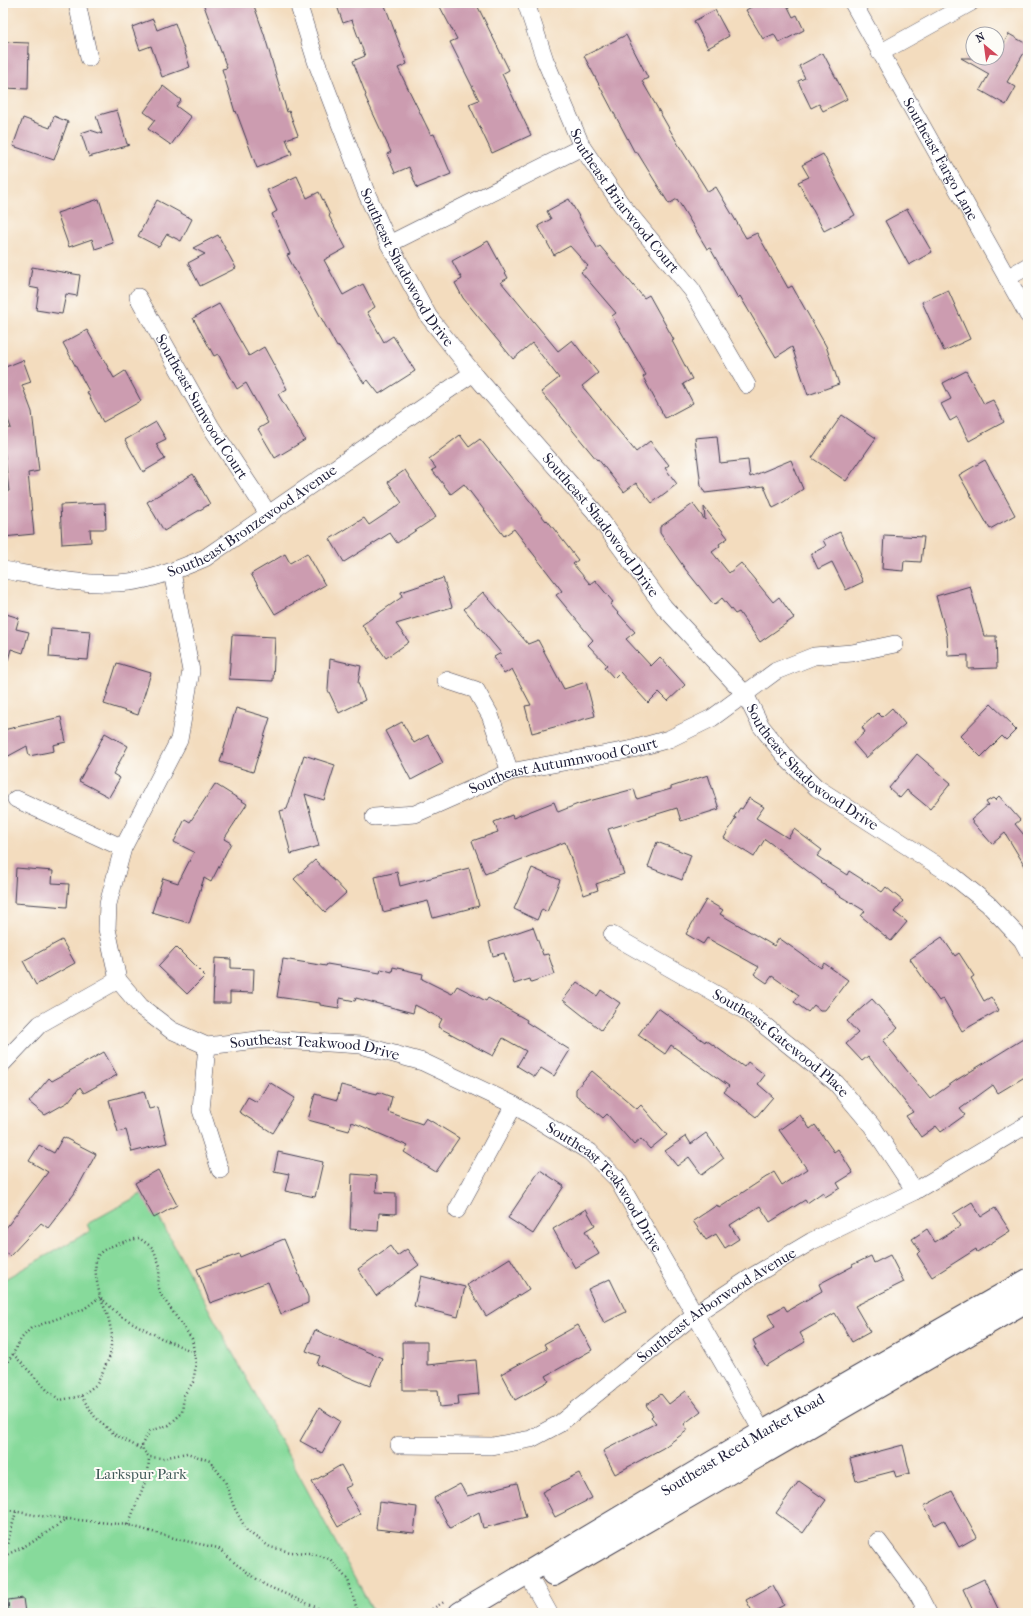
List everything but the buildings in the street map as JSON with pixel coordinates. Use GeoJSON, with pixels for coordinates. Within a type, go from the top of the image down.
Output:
{"type":"FeatureCollection","features":[{"type":"Feature","properties":{"kind":"main road","name":"Southeast Reed Market Road"},"geometry":{"type":"LineString","coordinates":[[489,1613],[1028,1280]]}},
{"type":"Feature","properties":{"kind":"main road","name":"Southeast Reed Market Road"},"geometry":{"type":"LineString","coordinates":[[460,1613],[768,1441],[1028,1300]]}},
{"type":"Feature","properties":{"kind":"street"},"geometry":{"type":"LineString","coordinates":[[77,3],[89,58]]}},
{"type":"Feature","properties":{"kind":"street","name":"Southeast Shadowood Drive"},"geometry":{"type":"LineString","coordinates":[[298,3],[318,68],[366,192],[389,244],[429,317],[473,373],[595,512],[664,607],[745,694],[762,726],[788,761],[817,788],[952,875],[988,904],[1022,940],[1028,951]]}},
{"type":"Feature","properties":{"kind":"street","name":"Southeast Briarwood Court"},"geometry":{"type":"LineString","coordinates":[[526,3],[545,60],[582,147],[621,204],[692,290],[747,386]]}},
{"type":"Feature","properties":{"kind":"street","name":"Southeast Fargo Lane"},"geometry":{"type":"LineString","coordinates":[[852,3],[1028,314]]}},
{"type":"Feature","properties":{"kind":"street"},"geometry":{"type":"LineString","coordinates":[[880,52],[970,3]]}},
{"type":"Feature","properties":{"kind":"street"},"geometry":{"type":"LineString","coordinates":[[389,244],[582,147]]}},
{"type":"Feature","properties":{"kind":"street"},"geometry":{"type":"LineString","coordinates":[[1007,278],[1028,266]]}},
{"type":"Feature","properties":{"kind":"street","name":"Southeast Sunwood Court"},"geometry":{"type":"LineString","coordinates":[[138,297],[211,427],[269,515]]}},
{"type":"Feature","properties":{"kind":"street","name":"Southeast Bronzewood Avenue"},"geometry":{"type":"LineString","coordinates":[[3,570],[83,583],[129,582],[172,572],[205,558],[473,373]]}},
{"type":"Feature","properties":{"kind":"street"},"geometry":{"type":"LineString","coordinates":[[172,572],[191,671],[179,740],[123,848],[108,904],[107,929],[118,980],[141,1007],[171,1030],[207,1046],[201,1110],[220,1170]]}},
{"type":"Feature","properties":{"kind":"street","name":"Southeast Autumnwood Court"},"geometry":{"type":"LineString","coordinates":[[374,817],[415,814],[510,772],[633,749],[669,739],[712,718],[776,671],[814,656],[852,653],[895,644]]}},
{"type":"Feature","properties":{"kind":"street"},"geometry":{"type":"LineString","coordinates":[[446,680],[476,690],[490,715],[510,772]]}},
{"type":"Feature","properties":{"kind":"street"},"geometry":{"type":"LineString","coordinates":[[16,799],[123,848]]}},
{"type":"Feature","properties":{"kind":"street","name":"Southeast Gatewood Place"},"geometry":{"type":"LineString","coordinates":[[612,935],[749,1013],[836,1083],[872,1126],[915,1192]]}},
{"type":"Feature","properties":{"kind":"street"},"geometry":{"type":"LineString","coordinates":[[3,1063],[40,1024],[118,980]]}},
{"type":"Feature","properties":{"kind":"street","name":"Southeast Teakwood Drive"},"geometry":{"type":"LineString","coordinates":[[207,1046],[265,1039],[361,1045],[423,1062],[514,1105],[590,1152],[617,1179],[768,1441]]}},
{"type":"Feature","properties":{"kind":"street"},"geometry":{"type":"LineString","coordinates":[[457,1210],[514,1105]]}},
{"type":"Feature","properties":{"kind":"street","name":"Southeast Arborwood Avenue"},"geometry":{"type":"LineString","coordinates":[[399,1445],[492,1446],[531,1439],[559,1424],[694,1315],[753,1276],[812,1241],[915,1192],[1028,1124]]}},
{"type":"Feature","properties":{"kind":"street"},"geometry":{"type":"LineString","coordinates":[[878,1541],[919,1596],[928,1613]]}},
{"type":"Feature","properties":{"kind":"street"},"geometry":{"type":"LineString","coordinates":[[534,1586],[549,1613]]}},
{"type":"Feature","properties":{"kind":"path"},"geometry":{"type":"LineString","coordinates":[[14,1354],[47,1390],[60,1400],[81,1396],[96,1384],[110,1356],[112,1335],[108,1316],[100,1297],[96,1275],[96,1259],[101,1251],[138,1238],[153,1248],[160,1266],[158,1284],[161,1294],[192,1339],[196,1365],[192,1382],[184,1395],[182,1413],[170,1425],[150,1431],[142,1444],[143,1450]]}},
{"type":"Feature","properties":{"kind":"path"},"geometry":{"type":"LineString","coordinates":[[100,1297],[120,1316],[161,1338],[194,1352]]}},
{"type":"Feature","properties":{"kind":"path"},"geometry":{"type":"LineString","coordinates":[[3,1368],[14,1354],[21,1339],[31,1328],[84,1309],[100,1297]]}},
{"type":"Feature","properties":{"kind":"path"},"geometry":{"type":"LineString","coordinates":[[81,1396],[95,1417],[114,1434],[143,1450],[149,1457],[148,1475],[128,1525]]}},
{"type":"Feature","properties":{"kind":"path"},"geometry":{"type":"LineString","coordinates":[[149,1457],[163,1458],[187,1453],[210,1461],[225,1481],[234,1507],[247,1531],[270,1547],[290,1552],[310,1553],[330,1559],[348,1580],[358,1613]]}},
{"type":"Feature","properties":{"kind":"path"},"geometry":{"type":"LineString","coordinates":[[3,1509],[67,1519],[128,1525],[181,1540],[218,1548],[236,1564],[265,1585],[329,1613]]}},
{"type":"Feature","properties":{"kind":"path"},"geometry":{"type":"LineString","coordinates":[[4,1558],[16,1512]]}},
{"type":"Feature","properties":{"kind":"path"},"geometry":{"type":"LineString","coordinates":[[4,1558],[67,1519]]}},
{"type":"Feature","properties":{"kind":"green space","name":"Larkspur Park"},"geometry":{"type":"Polygon","coordinates":[[[145,1192],[374,1613],[3,1613],[3,1280],[90,1231],[87,1224],[145,1192]]]}}]}
